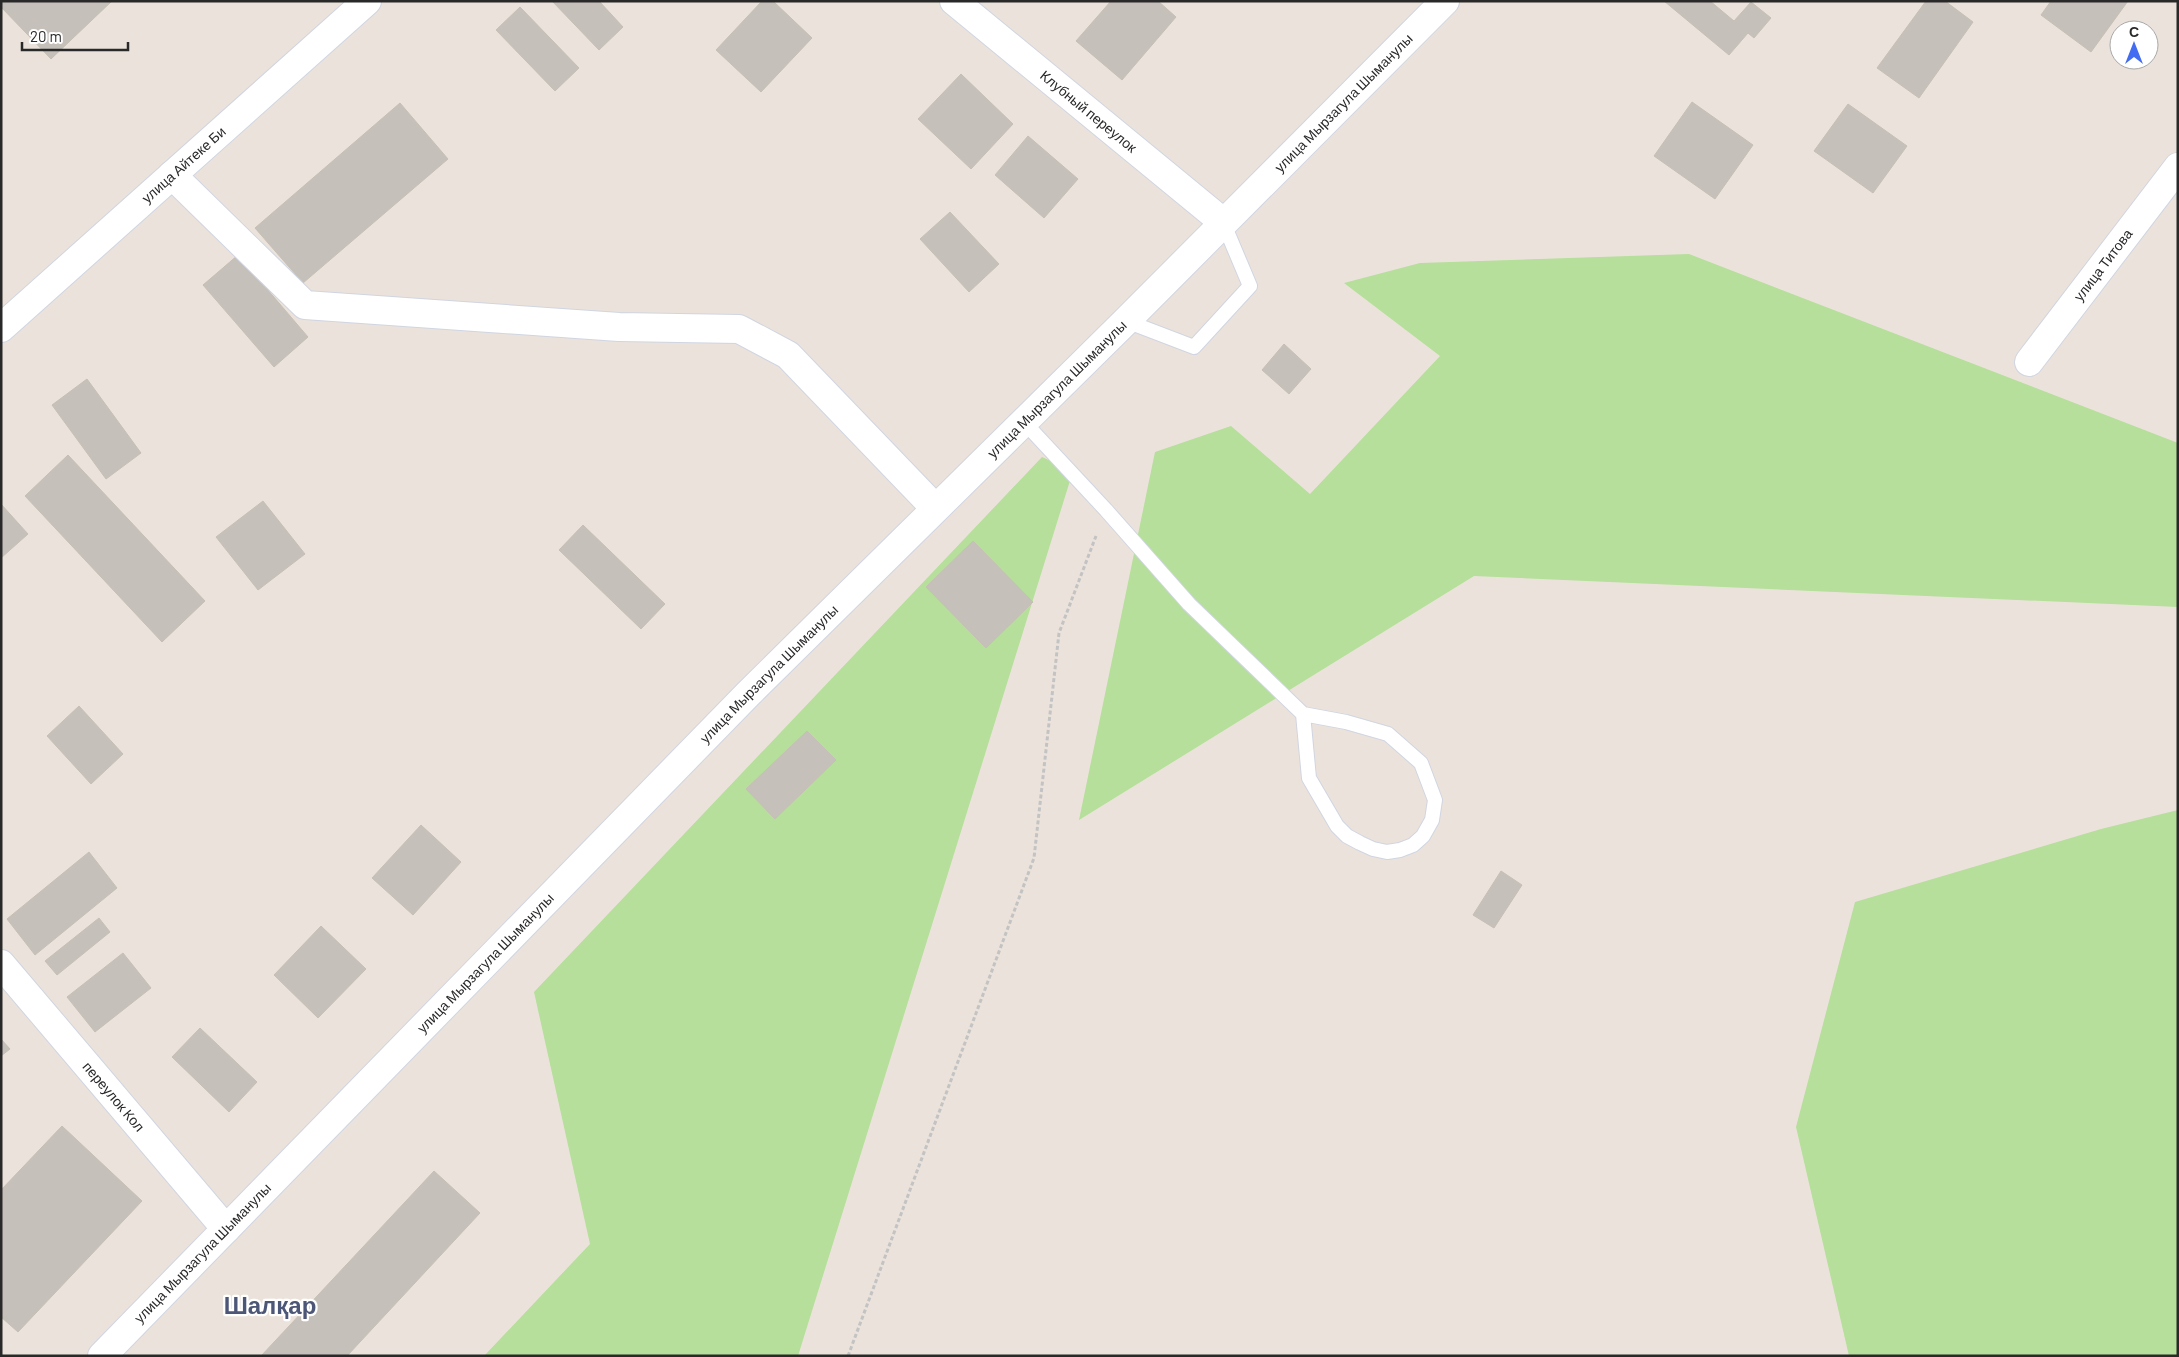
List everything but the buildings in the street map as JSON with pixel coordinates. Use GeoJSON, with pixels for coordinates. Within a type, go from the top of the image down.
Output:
{"type":"FeatureCollection","features":[{"type":"Feature","properties":{"kind":"street","name":"улица Айтеке Би"},"geometry":{"type":"LineString","coordinates":[[1,328],[367,1]]}},
{"type":"Feature","properties":{"kind":"street","name":"Клубный переулок"},"geometry":{"type":"LineString","coordinates":[[954,1],[1223,222]]}},
{"type":"Feature","properties":{"kind":"street","name":"улица Мырзагула Шыманулы"},"geometry":{"type":"LineString","coordinates":[[102,1356],[748,694],[1022,421],[1126,321],[1445,1]]}},
{"type":"Feature","properties":{"kind":"street","name":"улица Титова"},"geometry":{"type":"LineString","coordinates":[[2029,362],[2178,167]]}},
{"type":"Feature","properties":{"kind":"street"},"geometry":{"type":"LineString","coordinates":[[172,175],[305,305],[619,327],[739,329],[788,355],[935,508]]}},
{"type":"Feature","properties":{"kind":"street","name":"переулок Кол"},"geometry":{"type":"LineString","coordinates":[[1,964],[226,1229]]}},
{"type":"Feature","properties":{"kind":"lane"},"geometry":{"type":"LineString","coordinates":[[1126,321],[1194,347],[1250,286],[1223,222]]}},
{"type":"Feature","properties":{"kind":"lane"},"geometry":{"type":"LineString","coordinates":[[1022,421],[1106,510],[1189,604],[1303,714],[1346,722],[1388,734],[1421,763],[1435,800],[1432,820],[1423,836],[1413,845],[1387,852],[1366,846],[1347,836],[1337,826],[1310,778],[1303,714]]}},
{"type":"Feature","properties":{"kind":"path"},"geometry":{"type":"LineString","coordinates":[[848,1356],[1034,858],[1059,633],[1106,510]]}},
{"type":"Feature","properties":{"kind":"green space"},"geometry":{"type":"Polygon","coordinates":[[[1689,254],[2178,443],[2178,607],[1474,576],[1079,820],[1155,452],[1231,426],[1310,494],[1440,356],[1344,283],[1420,263],[1689,254]]]}},
{"type":"Feature","properties":{"kind":"green space"},"geometry":{"type":"Polygon","coordinates":[[[1042,457],[1073,471],[798,1356],[484,1356],[590,1244],[534,992],[1042,457]]]}},
{"type":"Feature","properties":{"kind":"green space"},"geometry":{"type":"Polygon","coordinates":[[[2178,810],[2178,1356],[1849,1356],[1796,1127],[1855,902],[2101,829],[2178,810]]]}},
{"type":"Feature","properties":{"kind":"district","name":"Шалқар"},"geometry":{"type":"Point","coordinates":[270,1306]}}]}
